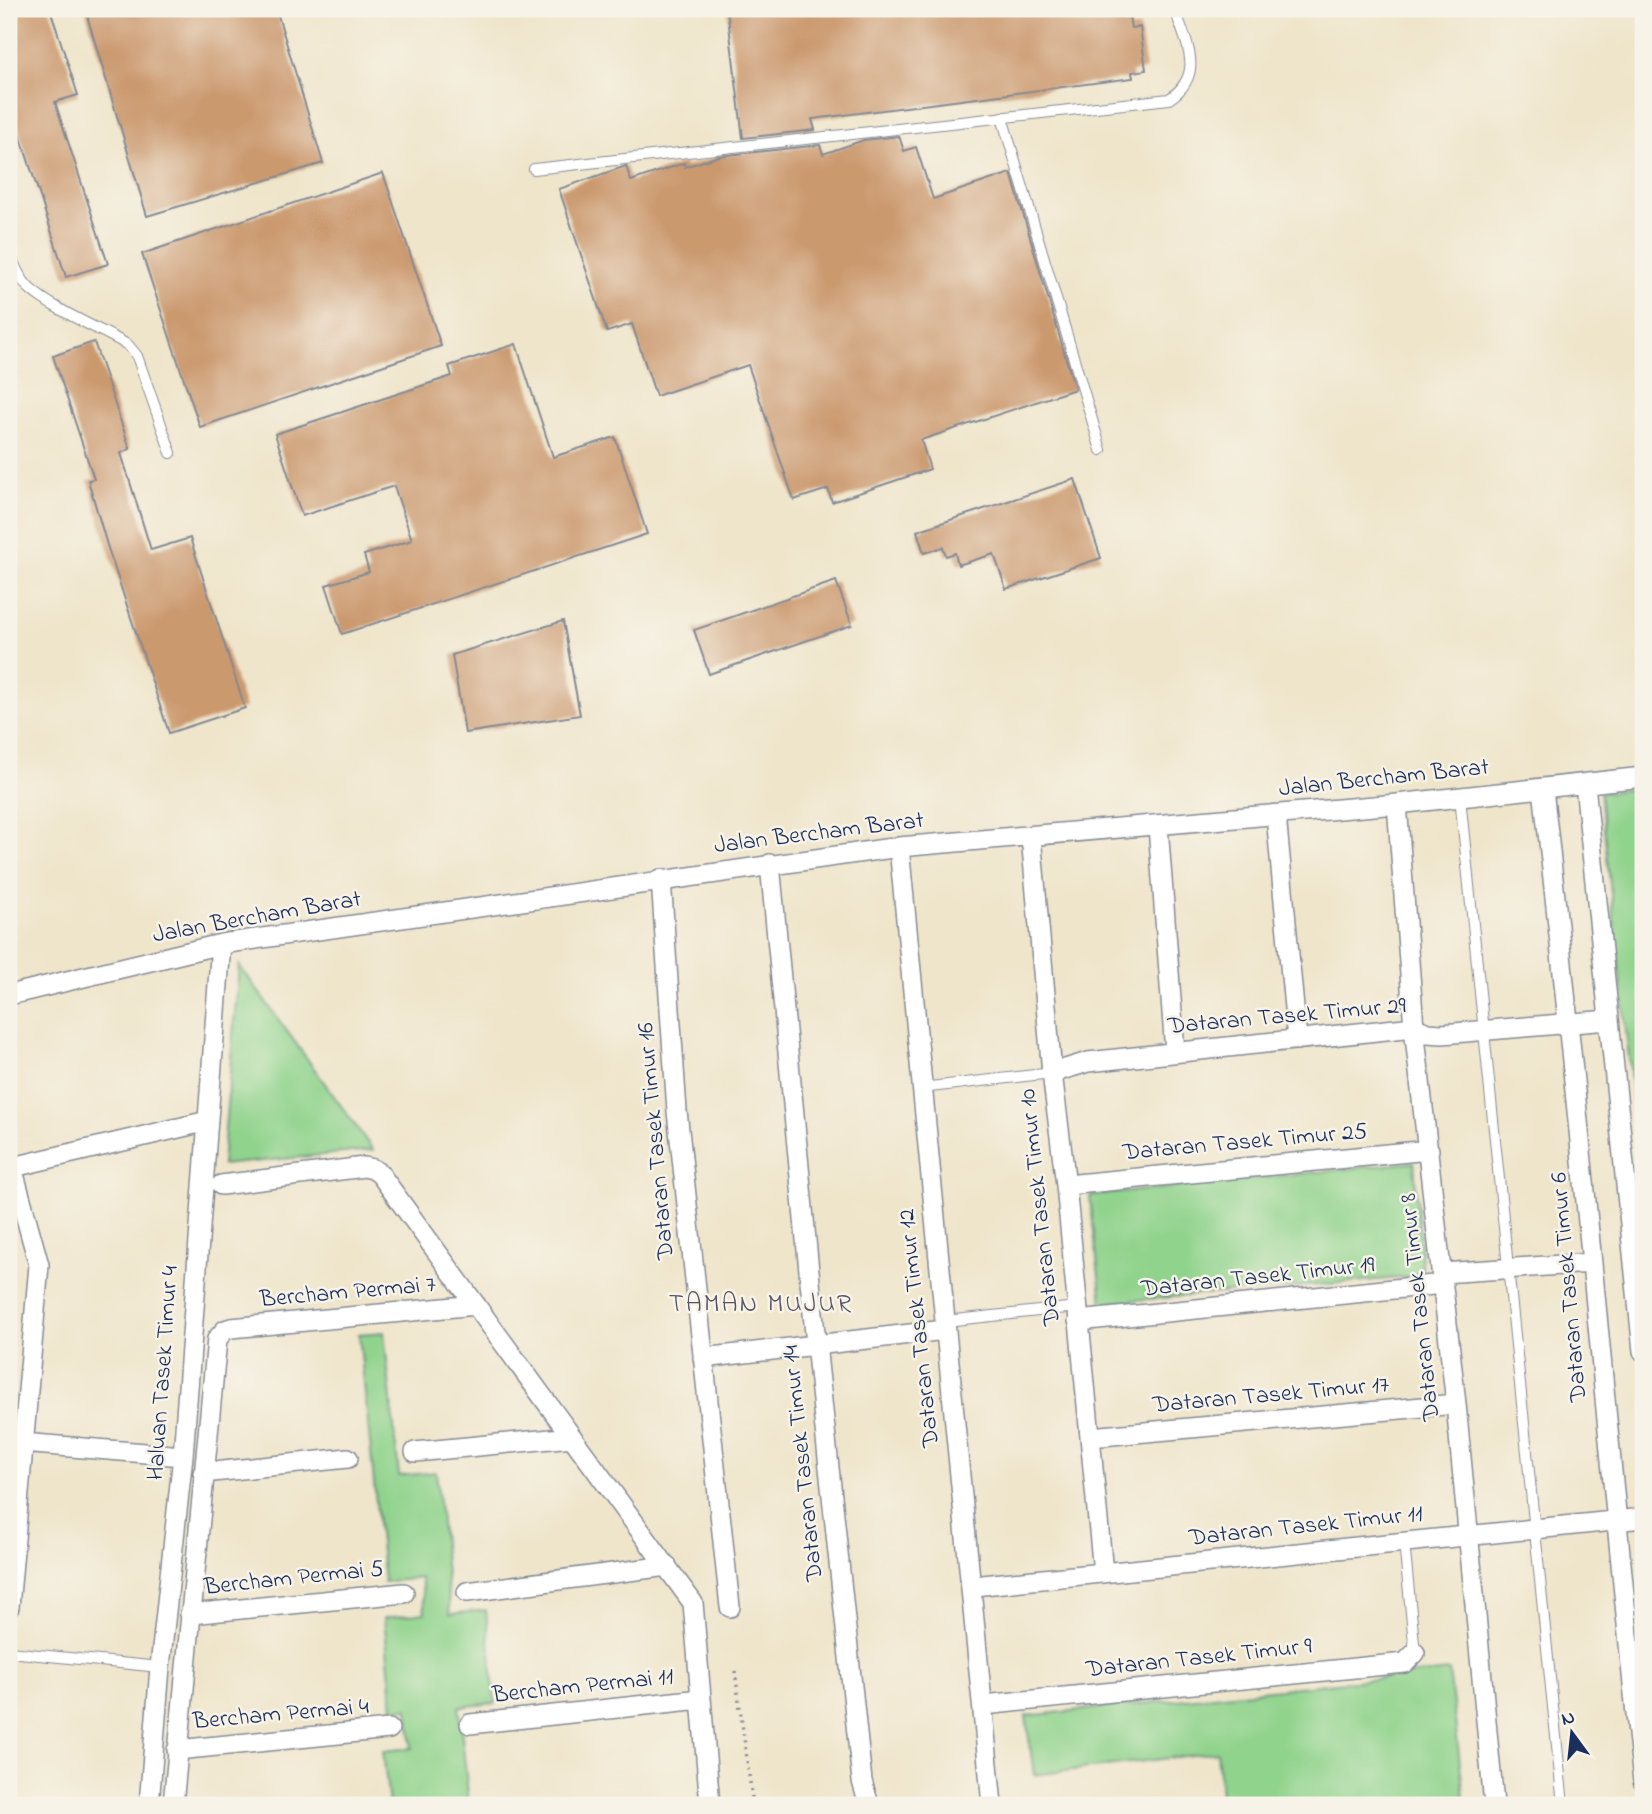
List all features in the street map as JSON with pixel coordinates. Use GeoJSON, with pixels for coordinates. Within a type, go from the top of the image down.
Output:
{"type":"FeatureCollection","features":[{"type":"Feature","properties":{"kind":"street","name":"Jalan Bercham Barat"},"geometry":{"type":"LineString","coordinates":[[9,995],[220,944],[899,846],[1397,804],[1643,777]]}},
{"type":"Feature","properties":{"kind":"street"},"geometry":{"type":"LineString","coordinates":[[1585,784],[1609,1020],[1639,1251],[1643,1351]]}},
{"type":"Feature","properties":{"kind":"street","name":"Dataran Tasek Timur 6"},"geometry":{"type":"LineString","coordinates":[[1543,789],[1570,1024],[1643,1782]]}},
{"type":"Feature","properties":{"kind":"street","name":"Dataran Tasek Timur 8"},"geometry":{"type":"LineString","coordinates":[[1397,804],[1414,1027],[1456,1404],[1494,1805]]}},
{"type":"Feature","properties":{"kind":"street"},"geometry":{"type":"LineString","coordinates":[[1276,815],[1297,1040]]}},
{"type":"Feature","properties":{"kind":"street"},"geometry":{"type":"LineString","coordinates":[[1158,826],[1175,1052]]}},
{"type":"Feature","properties":{"kind":"street","name":"Dataran Tasek Timur 10"},"geometry":{"type":"LineString","coordinates":[[1031,836],[1052,1073],[1066,1185],[1103,1573]]}},
{"type":"Feature","properties":{"kind":"street","name":"Dataran Tasek Timur 12"},"geometry":{"type":"LineString","coordinates":[[899,846],[944,1326],[973,1586],[992,1805]]}},
{"type":"Feature","properties":{"kind":"street","name":"Dataran Tasek Timur 14"},"geometry":{"type":"LineString","coordinates":[[770,864],[816,1344],[862,1781],[869,1805]]}},
{"type":"Feature","properties":{"kind":"street","name":"Dataran Tasek Timur 16"},"geometry":{"type":"LineString","coordinates":[[661,879],[677,1111],[730,1607]]}},
{"type":"Feature","properties":{"kind":"street","name":"Haluan Tasek Timur 4"},"geometry":{"type":"LineString","coordinates":[[149,1805],[160,1667],[183,1456],[220,944]]}},
{"type":"Feature","properties":{"kind":"street","name":"Dataran Tasek Timur 29"},"geometry":{"type":"LineString","coordinates":[[1052,1073],[1088,1062],[1414,1027],[1434,1034],[1609,1020]]}},
{"type":"Feature","properties":{"kind":"street"},"geometry":{"type":"LineString","coordinates":[[9,1607],[16,1443],[38,1265],[11,1168],[208,1121]]}},
{"type":"Feature","properties":{"kind":"street","name":"Dataran Tasek Timur 25"},"geometry":{"type":"LineString","coordinates":[[1066,1185],[1429,1150]]}},
{"type":"Feature","properties":{"kind":"street"},"geometry":{"type":"LineString","coordinates":[[221,1185],[364,1167],[380,1174],[693,1603],[710,1805]]}},
{"type":"Feature","properties":{"kind":"street","name":"Dataran Tasek Timur 19"},"geometry":{"type":"LineString","coordinates":[[1077,1314],[1443,1279],[1508,1269],[1592,1263]]}},
{"type":"Feature","properties":{"kind":"street","name":"Bercham Permai 7"},"geometry":{"type":"LineString","coordinates":[[203,1473],[215,1345],[225,1330],[476,1306]]}},
{"type":"Feature","properties":{"kind":"street"},"geometry":{"type":"LineString","coordinates":[[703,1358],[944,1326]]}},
{"type":"Feature","properties":{"kind":"street","name":"Dataran Tasek Timur 17"},"geometry":{"type":"LineString","coordinates":[[1090,1437],[1456,1404]]}},
{"type":"Feature","properties":{"kind":"street"},"geometry":{"type":"LineString","coordinates":[[415,1452],[572,1437]]}},
{"type":"Feature","properties":{"kind":"street"},"geometry":{"type":"LineString","coordinates":[[16,1443],[183,1456]]}},
{"type":"Feature","properties":{"kind":"street"},"geometry":{"type":"LineString","coordinates":[[173,1805],[203,1473],[348,1458]]}},
{"type":"Feature","properties":{"kind":"street","name":"Dataran Tasek Timur 11"},"geometry":{"type":"LineString","coordinates":[[973,1586],[1643,1518]]}},
{"type":"Feature","properties":{"kind":"street"},"geometry":{"type":"LineString","coordinates":[[467,1592],[667,1566]]}},
{"type":"Feature","properties":{"kind":"street","name":"Bercham Permai 5"},"geometry":{"type":"LineString","coordinates":[[190,1614],[404,1593]]}},
{"type":"Feature","properties":{"kind":"street","name":"Dataran Tasek Timur 9"},"geometry":{"type":"LineString","coordinates":[[983,1705],[1405,1662],[1415,1653]]}},
{"type":"Feature","properties":{"kind":"street","name":"Bercham Permai 11"},"geometry":{"type":"LineString","coordinates":[[470,1724],[701,1699]]}},
{"type":"Feature","properties":{"kind":"street","name":"Bercham Permai 4"},"geometry":{"type":"LineString","coordinates":[[177,1750],[389,1730]]}},
{"type":"Feature","properties":{"kind":"lane"},"geometry":{"type":"LineString","coordinates":[[534,169],[1169,99],[1182,90],[1191,70],[1190,56],[1175,9]]}},
{"type":"Feature","properties":{"kind":"lane"},"geometry":{"type":"LineString","coordinates":[[1002,117],[1101,450]]}},
{"type":"Feature","properties":{"kind":"lane"},"geometry":{"type":"LineString","coordinates":[[9,250],[16,270],[27,287],[128,345],[137,356],[172,453]]}},
{"type":"Feature","properties":{"kind":"lane"},"geometry":{"type":"LineString","coordinates":[[1460,797],[1563,1805]]}},
{"type":"Feature","properties":{"kind":"lane"},"geometry":{"type":"LineString","coordinates":[[921,1088],[1052,1073]]}},
{"type":"Feature","properties":{"kind":"lane"},"geometry":{"type":"LineString","coordinates":[[944,1326],[1077,1314]]}},
{"type":"Feature","properties":{"kind":"lane"},"geometry":{"type":"LineString","coordinates":[[1404,1542],[1415,1653]]}},
{"type":"Feature","properties":{"kind":"lane"},"geometry":{"type":"LineString","coordinates":[[9,1652],[160,1667]]}},
{"type":"Feature","properties":{"kind":"path"},"geometry":{"type":"LineString","coordinates":[[735,1671],[753,1805]]}},
{"type":"Feature","properties":{"kind":"green space"},"geometry":{"type":"Polygon","coordinates":[[[1643,788],[1643,1187],[1600,793],[1643,788]]]}},
{"type":"Feature","properties":{"kind":"green space"},"geometry":{"type":"Polygon","coordinates":[[[239,965],[373,1150],[222,1165],[239,965]]]}},
{"type":"Feature","properties":{"kind":"green space"},"geometry":{"type":"Polygon","coordinates":[[[1414,1162],[1423,1276],[1102,1303],[1090,1196],[1414,1162]]]}},
{"type":"Feature","properties":{"kind":"green space"},"geometry":{"type":"Polygon","coordinates":[[[384,1332],[399,1476],[436,1472],[450,1614],[486,1610],[495,1703],[459,1707],[469,1805],[389,1805],[383,1751],[412,1748],[408,1708],[393,1709],[384,1618],[425,1613],[421,1578],[384,1582],[359,1334],[384,1332]]]}},
{"type":"Feature","properties":{"kind":"green space"},"geometry":{"type":"Polygon","coordinates":[[[1449,1671],[1465,1805],[1222,1805],[1217,1752],[1034,1775],[1026,1716],[1449,1671]]]}},
{"type":"Feature","properties":{"kind":"building"},"geometry":{"type":"Polygon","coordinates":[[[9,9],[50,9],[78,95],[55,102],[108,264],[66,277],[9,101],[9,9]]]}},
{"type":"Feature","properties":{"kind":"building"},"geometry":{"type":"Polygon","coordinates":[[[85,9],[276,9],[323,163],[147,216],[85,9]]]}},
{"type":"Feature","properties":{"kind":"building"},"geometry":{"type":"Polygon","coordinates":[[[727,9],[1128,9],[1131,28],[1140,27],[1146,70],[1132,72],[1133,78],[812,119],[815,130],[743,138],[727,9]]]}},
{"type":"Feature","properties":{"kind":"building"},"geometry":{"type":"Polygon","coordinates":[[[899,136],[904,151],[916,147],[933,199],[1011,173],[1075,389],[921,440],[930,469],[832,502],[828,489],[794,500],[748,365],[656,396],[632,324],[607,332],[559,189],[626,166],[631,181],[684,163],[685,167],[719,156],[820,145],[823,154],[864,140],[899,136]]]}},
{"type":"Feature","properties":{"kind":"building"},"geometry":{"type":"Polygon","coordinates":[[[383,173],[441,346],[200,427],[142,254],[383,173]]]}},
{"type":"Feature","properties":{"kind":"building"},"geometry":{"type":"Polygon","coordinates":[[[94,342],[130,449],[121,453],[151,550],[190,538],[245,708],[169,733],[107,545],[88,480],[94,479],[53,356],[94,342]]]}},
{"type":"Feature","properties":{"kind":"building"},"geometry":{"type":"Polygon","coordinates":[[[516,344],[553,457],[615,437],[647,534],[342,634],[326,585],[369,572],[364,555],[412,540],[394,486],[302,516],[275,434],[452,376],[449,366],[516,344]]]}},
{"type":"Feature","properties":{"kind":"building"},"geometry":{"type":"Polygon","coordinates":[[[1075,479],[1101,558],[1006,589],[994,554],[958,565],[955,553],[946,556],[943,547],[924,553],[917,531],[1075,479]]]}},
{"type":"Feature","properties":{"kind":"building"},"geometry":{"type":"Polygon","coordinates":[[[836,581],[852,625],[709,674],[694,630],[836,581]]]}},
{"type":"Feature","properties":{"kind":"building"},"geometry":{"type":"Polygon","coordinates":[[[563,621],[580,715],[465,733],[452,655],[563,621]]]}},
{"type":"Feature","properties":{"kind":"district","name":"TAMAN MUJUR"},"geometry":{"type":"Point","coordinates":[761,1305]}}]}
